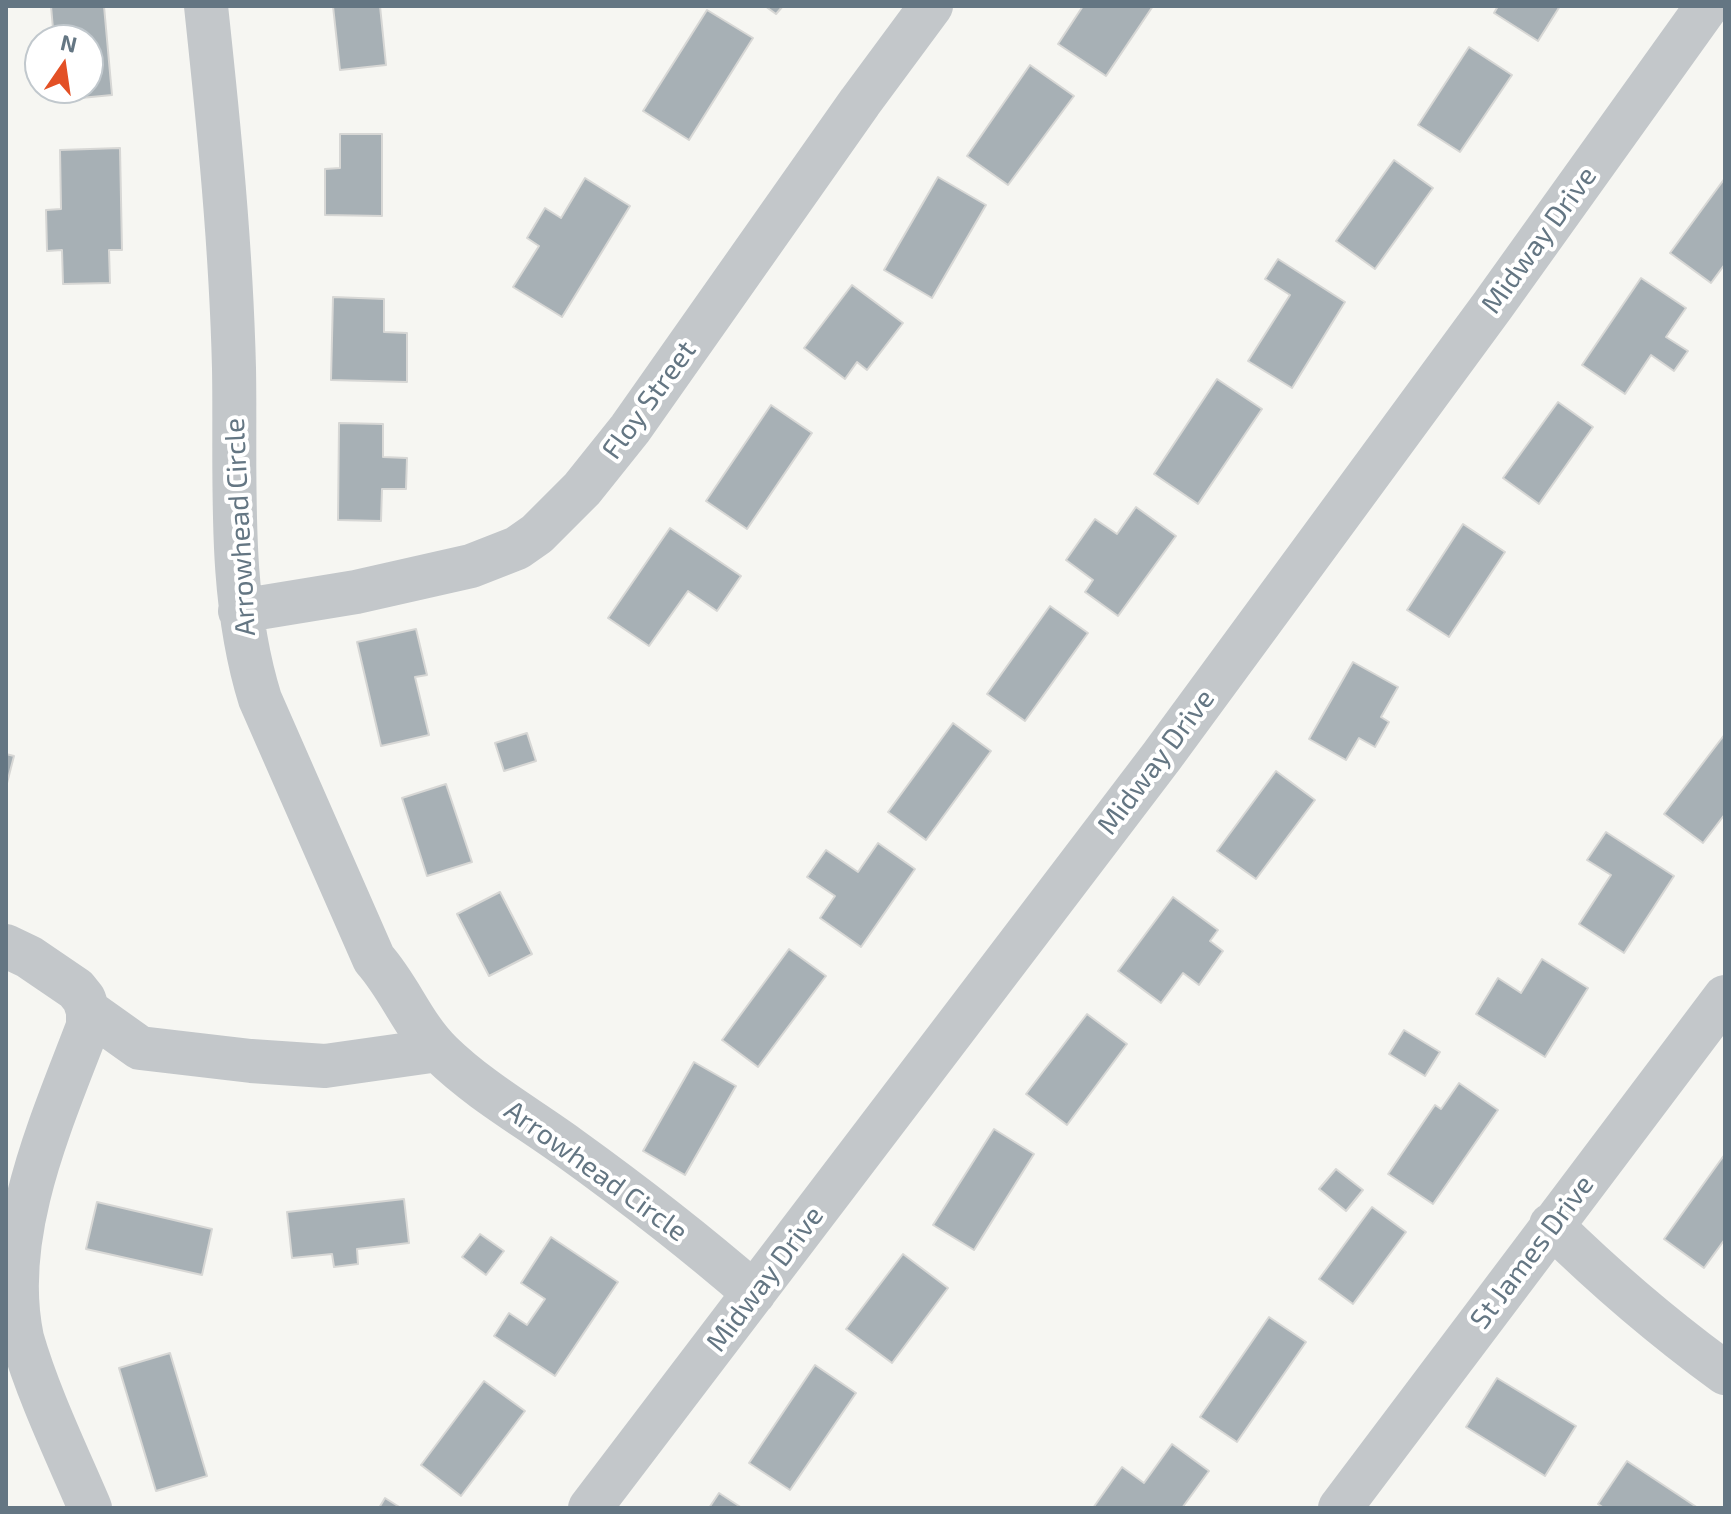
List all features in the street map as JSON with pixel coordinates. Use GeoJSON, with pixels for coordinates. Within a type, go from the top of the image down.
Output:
{"type":"FeatureCollection","features":[{"type":"Feature","properties":{"kind":"street","name":"Arrowhead Circle"},"geometry":{"type":"LineString","coordinates":[[206,6],[225,181],[231,275],[240,611],[249,662],[260,699],[374,959],[388,975],[410,1015],[438,1050],[474,1084],[629,1190],[754,1293]]}},
{"type":"Feature","properties":{"kind":"street","name":"Floy Street"},"geometry":{"type":"LineString","coordinates":[[240,611],[356,592],[471,566],[506,553],[537,534],[582,489],[630,429],[931,6]]}},
{"type":"Feature","properties":{"kind":"street","name":"Midway Drive"},"geometry":{"type":"LineString","coordinates":[[590,1508],[1171,743],[1707,6]]}},
{"type":"Feature","properties":{"kind":"street"},"geometry":{"type":"LineString","coordinates":[[6,946],[29,957],[76,989],[88,1011],[88,1026],[24,1201],[15,1246],[14,1292],[22,1337],[90,1508]]}},
{"type":"Feature","properties":{"kind":"street","name":"St James Drive"},"geometry":{"type":"LineString","coordinates":[[1340,1508],[1725,997]]}},
{"type":"Feature","properties":{"kind":"street"},"geometry":{"type":"LineString","coordinates":[[88,1011],[140,1048],[251,1061],[325,1066],[438,1050]]}},
{"type":"Feature","properties":{"kind":"street"},"geometry":{"type":"LineString","coordinates":[[1551,1225],[1607,1280],[1666,1330],[1725,1373]]}},
{"type":"Feature","properties":{"kind":"building"},"geometry":{"type":"Polygon","coordinates":[[[51,6],[104,6],[112,95],[104,96],[104,24],[53,24],[51,6]]]}},
{"type":"Feature","properties":{"kind":"building"},"geometry":{"type":"Polygon","coordinates":[[[333,6],[380,6],[386,65],[340,70],[333,6]]]}},
{"type":"Feature","properties":{"kind":"building"},"geometry":{"type":"Polygon","coordinates":[[[765,6],[783,6],[776,14],[765,6]]]}},
{"type":"Feature","properties":{"kind":"building"},"geometry":{"type":"Polygon","coordinates":[[[1083,6],[1153,6],[1106,76],[1058,44],[1083,6]]]}},
{"type":"Feature","properties":{"kind":"building"},"geometry":{"type":"Polygon","coordinates":[[[1498,6],[1560,6],[1538,41],[1494,13],[1498,6]]]}},
{"type":"Feature","properties":{"kind":"building"},"geometry":{"type":"Polygon","coordinates":[[[707,10],[753,38],[689,140],[643,111],[707,10]]]}},
{"type":"Feature","properties":{"kind":"building"},"geometry":{"type":"Polygon","coordinates":[[[1469,47],[1512,75],[1460,152],[1418,125],[1469,47]]]}},
{"type":"Feature","properties":{"kind":"building"},"geometry":{"type":"Polygon","coordinates":[[[1030,65],[1074,96],[1008,185],[967,156],[1030,65]]]}},
{"type":"Feature","properties":{"kind":"building"},"geometry":{"type":"Polygon","coordinates":[[[340,134],[382,134],[382,216],[325,215],[325,169],[340,168],[340,134]]]}},
{"type":"Feature","properties":{"kind":"building"},"geometry":{"type":"Polygon","coordinates":[[[120,148],[122,250],[109,250],[110,283],[63,284],[62,250],[47,251],[46,210],[61,209],[60,150],[120,148]]]}},
{"type":"Feature","properties":{"kind":"building"},"geometry":{"type":"Polygon","coordinates":[[[1394,160],[1433,188],[1375,269],[1336,241],[1394,160]]]}},
{"type":"Feature","properties":{"kind":"building"},"geometry":{"type":"Polygon","coordinates":[[[938,177],[986,205],[932,298],[884,270],[938,177]]]}},
{"type":"Feature","properties":{"kind":"building"},"geometry":{"type":"Polygon","coordinates":[[[585,178],[630,206],[562,317],[513,287],[539,246],[527,238],[545,208],[561,218],[585,178]]]}},
{"type":"Feature","properties":{"kind":"building"},"geometry":{"type":"Polygon","coordinates":[[[1725,178],[1725,264],[1711,283],[1670,253],[1725,178]]]}},
{"type":"Feature","properties":{"kind":"building"},"geometry":{"type":"Polygon","coordinates":[[[1278,259],[1345,302],[1292,388],[1248,361],[1290,295],[1265,279],[1278,259]]]}},
{"type":"Feature","properties":{"kind":"building"},"geometry":{"type":"Polygon","coordinates":[[[1641,278],[1686,308],[1666,337],[1688,351],[1674,371],[1651,355],[1625,394],[1582,365],[1641,278]]]}},
{"type":"Feature","properties":{"kind":"building"},"geometry":{"type":"Polygon","coordinates":[[[852,285],[903,323],[867,370],[857,362],[845,379],[804,348],[852,285]]]}},
{"type":"Feature","properties":{"kind":"building"},"geometry":{"type":"Polygon","coordinates":[[[333,297],[384,299],[384,332],[407,333],[407,382],[331,380],[333,297]]]}},
{"type":"Feature","properties":{"kind":"building"},"geometry":{"type":"Polygon","coordinates":[[[1217,379],[1262,409],[1198,504],[1154,474],[1217,379]]]}},
{"type":"Feature","properties":{"kind":"building"},"geometry":{"type":"Polygon","coordinates":[[[1558,402],[1593,427],[1539,504],[1503,478],[1558,402]]]}},
{"type":"Feature","properties":{"kind":"building"},"geometry":{"type":"Polygon","coordinates":[[[771,405],[812,433],[747,529],[706,501],[771,405]]]}},
{"type":"Feature","properties":{"kind":"building"},"geometry":{"type":"Polygon","coordinates":[[[339,423],[383,424],[383,457],[407,458],[406,489],[382,489],[381,521],[338,520],[339,423]]]}},
{"type":"Feature","properties":{"kind":"building"},"geometry":{"type":"Polygon","coordinates":[[[1136,507],[1176,536],[1118,616],[1085,592],[1093,580],[1066,560],[1095,519],[1117,534],[1136,507]]]}},
{"type":"Feature","properties":{"kind":"building"},"geometry":{"type":"Polygon","coordinates":[[[1463,524],[1505,552],[1449,637],[1407,610],[1463,524]]]}},
{"type":"Feature","properties":{"kind":"building"},"geometry":{"type":"Polygon","coordinates":[[[670,528],[741,576],[717,611],[688,591],[649,646],[608,618],[670,528]]]}},
{"type":"Feature","properties":{"kind":"building"},"geometry":{"type":"Polygon","coordinates":[[[1050,606],[1088,633],[1025,721],[987,694],[1050,606]]]}},
{"type":"Feature","properties":{"kind":"building"},"geometry":{"type":"Polygon","coordinates":[[[416,629],[427,675],[415,677],[429,735],[381,746],[357,642],[416,629]]]}},
{"type":"Feature","properties":{"kind":"building"},"geometry":{"type":"Polygon","coordinates":[[[1353,662],[1398,687],[1381,717],[1389,722],[1375,747],[1359,738],[1346,760],[1309,739],[1353,662]]]}},
{"type":"Feature","properties":{"kind":"building"},"geometry":{"type":"Polygon","coordinates":[[[953,723],[991,751],[926,840],[888,812],[953,723]]]}},
{"type":"Feature","properties":{"kind":"building"},"geometry":{"type":"Polygon","coordinates":[[[527,733],[536,761],[504,771],[495,743],[527,733]]]}},
{"type":"Feature","properties":{"kind":"building"},"geometry":{"type":"Polygon","coordinates":[[[1725,734],[1725,814],[1703,843],[1664,814],[1725,734]]]}},
{"type":"Feature","properties":{"kind":"building"},"geometry":{"type":"Polygon","coordinates":[[[6,754],[14,756],[6,787],[6,754]]]}},
{"type":"Feature","properties":{"kind":"building"},"geometry":{"type":"Polygon","coordinates":[[[1276,771],[1315,800],[1256,879],[1217,851],[1276,771]]]}},
{"type":"Feature","properties":{"kind":"building"},"geometry":{"type":"Polygon","coordinates":[[[446,784],[472,862],[427,876],[402,798],[446,784]]]}},
{"type":"Feature","properties":{"kind":"building"},"geometry":{"type":"Polygon","coordinates":[[[1606,832],[1674,876],[1624,953],[1579,924],[1611,875],[1587,860],[1606,832]]]}},
{"type":"Feature","properties":{"kind":"building"},"geometry":{"type":"Polygon","coordinates":[[[878,843],[915,869],[861,947],[820,918],[835,896],[807,877],[826,850],[858,872],[878,843]]]}},
{"type":"Feature","properties":{"kind":"building"},"geometry":{"type":"Polygon","coordinates":[[[500,892],[532,954],[489,976],[457,914],[500,892]]]}},
{"type":"Feature","properties":{"kind":"building"},"geometry":{"type":"Polygon","coordinates":[[[1173,897],[1218,930],[1210,941],[1223,951],[1199,985],[1183,973],[1161,1003],[1118,971],[1173,897]]]}},
{"type":"Feature","properties":{"kind":"building"},"geometry":{"type":"Polygon","coordinates":[[[789,949],[826,976],[758,1067],[722,1040],[789,949]]]}},
{"type":"Feature","properties":{"kind":"building"},"geometry":{"type":"Polygon","coordinates":[[[1542,959],[1588,988],[1545,1057],[1476,1014],[1498,978],[1521,993],[1542,959]]]}},
{"type":"Feature","properties":{"kind":"building"},"geometry":{"type":"Polygon","coordinates":[[[1087,1014],[1127,1044],[1067,1125],[1026,1094],[1087,1014]]]}},
{"type":"Feature","properties":{"kind":"building"},"geometry":{"type":"Polygon","coordinates":[[[1404,1030],[1440,1052],[1425,1076],[1389,1054],[1404,1030]]]}},
{"type":"Feature","properties":{"kind":"building"},"geometry":{"type":"Polygon","coordinates":[[[694,1062],[736,1086],[685,1175],[643,1151],[694,1062]]]}},
{"type":"Feature","properties":{"kind":"building"},"geometry":{"type":"Polygon","coordinates":[[[1459,1083],[1498,1110],[1433,1204],[1388,1174],[1435,1105],[1441,1109],[1459,1083]]]}},
{"type":"Feature","properties":{"kind":"building"},"geometry":{"type":"Polygon","coordinates":[[[994,1129],[1034,1154],[974,1250],[933,1225],[994,1129]]]}},
{"type":"Feature","properties":{"kind":"building"},"geometry":{"type":"Polygon","coordinates":[[[1725,1154],[1725,1239],[1704,1268],[1664,1239],[1725,1154]]]}},
{"type":"Feature","properties":{"kind":"building"},"geometry":{"type":"Polygon","coordinates":[[[1336,1169],[1363,1190],[1346,1211],[1319,1189],[1336,1169]]]}},
{"type":"Feature","properties":{"kind":"building"},"geometry":{"type":"Polygon","coordinates":[[[404,1199],[409,1243],[357,1249],[358,1264],[334,1267],[332,1254],[292,1258],[287,1212],[404,1199]]]}},
{"type":"Feature","properties":{"kind":"building"},"geometry":{"type":"Polygon","coordinates":[[[97,1202],[212,1229],[202,1275],[86,1249],[97,1202]]]}},
{"type":"Feature","properties":{"kind":"building"},"geometry":{"type":"Polygon","coordinates":[[[1372,1207],[1406,1232],[1353,1304],[1319,1279],[1372,1207]]]}},
{"type":"Feature","properties":{"kind":"building"},"geometry":{"type":"Polygon","coordinates":[[[480,1234],[504,1251],[486,1275],[462,1257],[480,1234]]]}},
{"type":"Feature","properties":{"kind":"building"},"geometry":{"type":"Polygon","coordinates":[[[551,1237],[618,1282],[555,1376],[494,1336],[509,1313],[527,1325],[545,1299],[521,1283],[551,1237]]]}},
{"type":"Feature","properties":{"kind":"building"},"geometry":{"type":"Polygon","coordinates":[[[903,1254],[948,1288],[892,1363],[846,1329],[903,1254]]]}},
{"type":"Feature","properties":{"kind":"building"},"geometry":{"type":"Polygon","coordinates":[[[1269,1317],[1306,1342],[1237,1442],[1200,1417],[1269,1317]]]}},
{"type":"Feature","properties":{"kind":"building"},"geometry":{"type":"Polygon","coordinates":[[[170,1353],[207,1476],[156,1491],[119,1368],[170,1353]]]}},
{"type":"Feature","properties":{"kind":"building"},"geometry":{"type":"Polygon","coordinates":[[[815,1365],[856,1393],[790,1490],[749,1463],[815,1365]]]}},
{"type":"Feature","properties":{"kind":"building"},"geometry":{"type":"Polygon","coordinates":[[[1497,1378],[1576,1426],[1545,1476],[1466,1427],[1497,1378]]]}},
{"type":"Feature","properties":{"kind":"building"},"geometry":{"type":"Polygon","coordinates":[[[484,1381],[525,1411],[461,1496],[421,1465],[484,1381]]]}},
{"type":"Feature","properties":{"kind":"building"},"geometry":{"type":"Polygon","coordinates":[[[1172,1444],[1209,1471],[1182,1508],[1093,1508],[1122,1467],[1144,1483],[1172,1444]]]}},
{"type":"Feature","properties":{"kind":"building"},"geometry":{"type":"Polygon","coordinates":[[[1627,1461],[1698,1508],[1604,1508],[1598,1504],[1627,1461]]]}},
{"type":"Feature","properties":{"kind":"building"},"geometry":{"type":"Polygon","coordinates":[[[719,1493],[742,1508],[709,1508],[719,1493]]]}},
{"type":"Feature","properties":{"kind":"building"},"geometry":{"type":"Polygon","coordinates":[[[385,1498],[401,1508],[379,1508],[385,1498]]]}}]}
